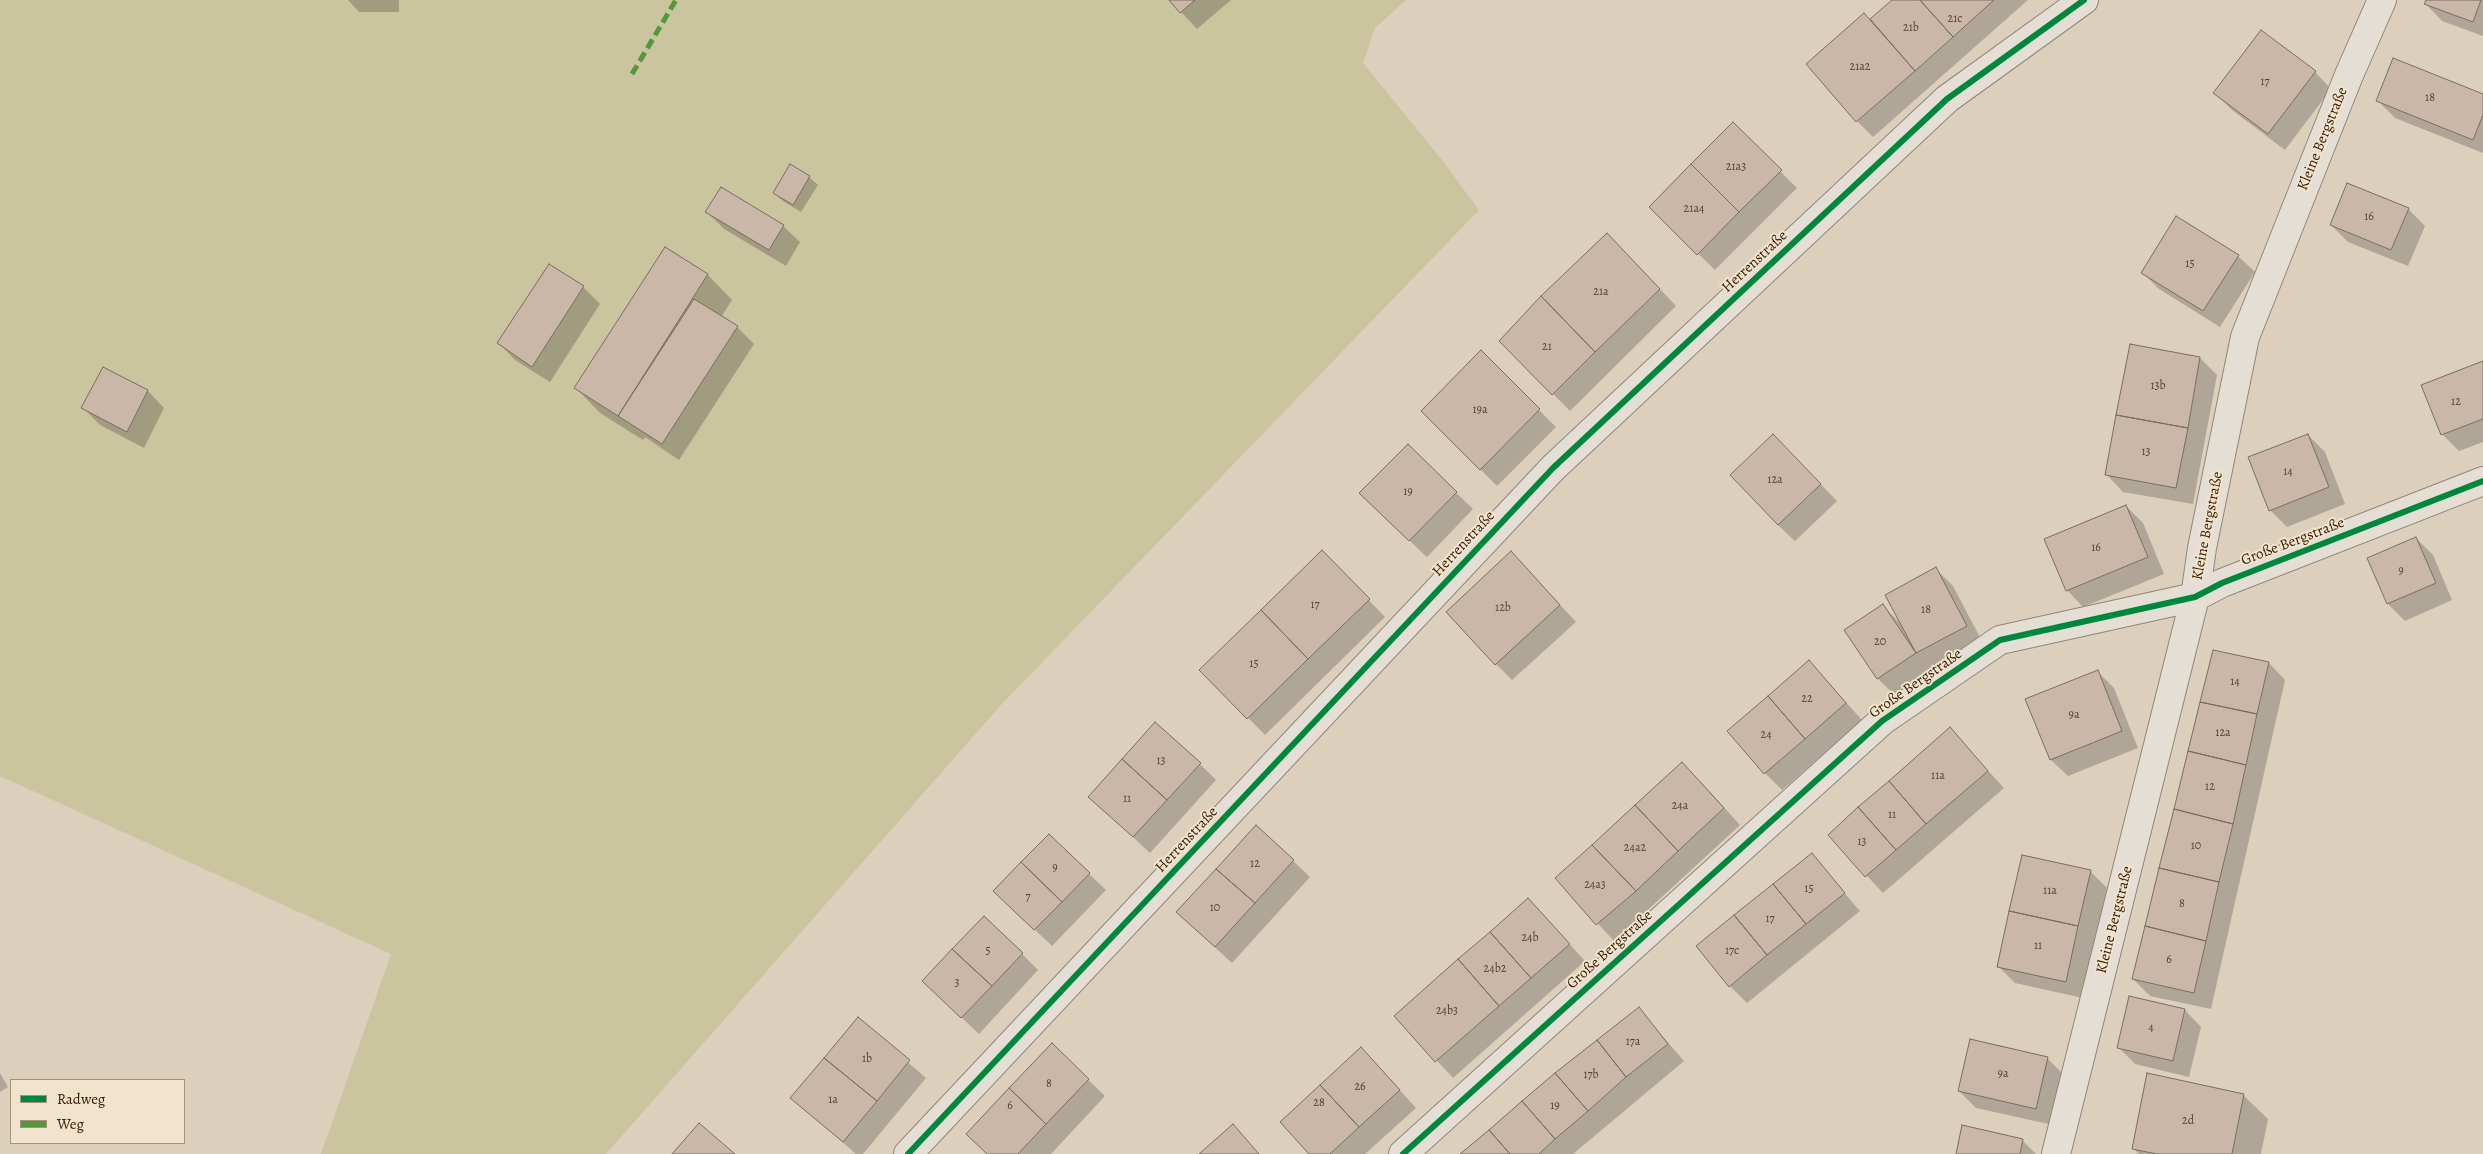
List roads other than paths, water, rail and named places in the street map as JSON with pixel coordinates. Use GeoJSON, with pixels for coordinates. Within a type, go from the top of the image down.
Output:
{"type":"FeatureCollection","features":[{"type":"Feature","properties":{"kind":"street","name":"Herrenstraße"},"geometry":{"type":"LineString","coordinates":[[908,1154],[1553,468],[1947,99],[2084,0]]}},
{"type":"Feature","properties":{"kind":"street","name":"Kleine Bergstraße"},"geometry":{"type":"LineString","coordinates":[[2056,1154],[2195,597],[2202,548],[2245,336],[2349,74],[2382,0]]}},
{"type":"Feature","properties":{"kind":"street","name":"Große Bergstraße"},"geometry":{"type":"LineString","coordinates":[[1403,1154],[1882,721],[2000,640],[2195,597],[2222,583],[2483,481]]}}]}
